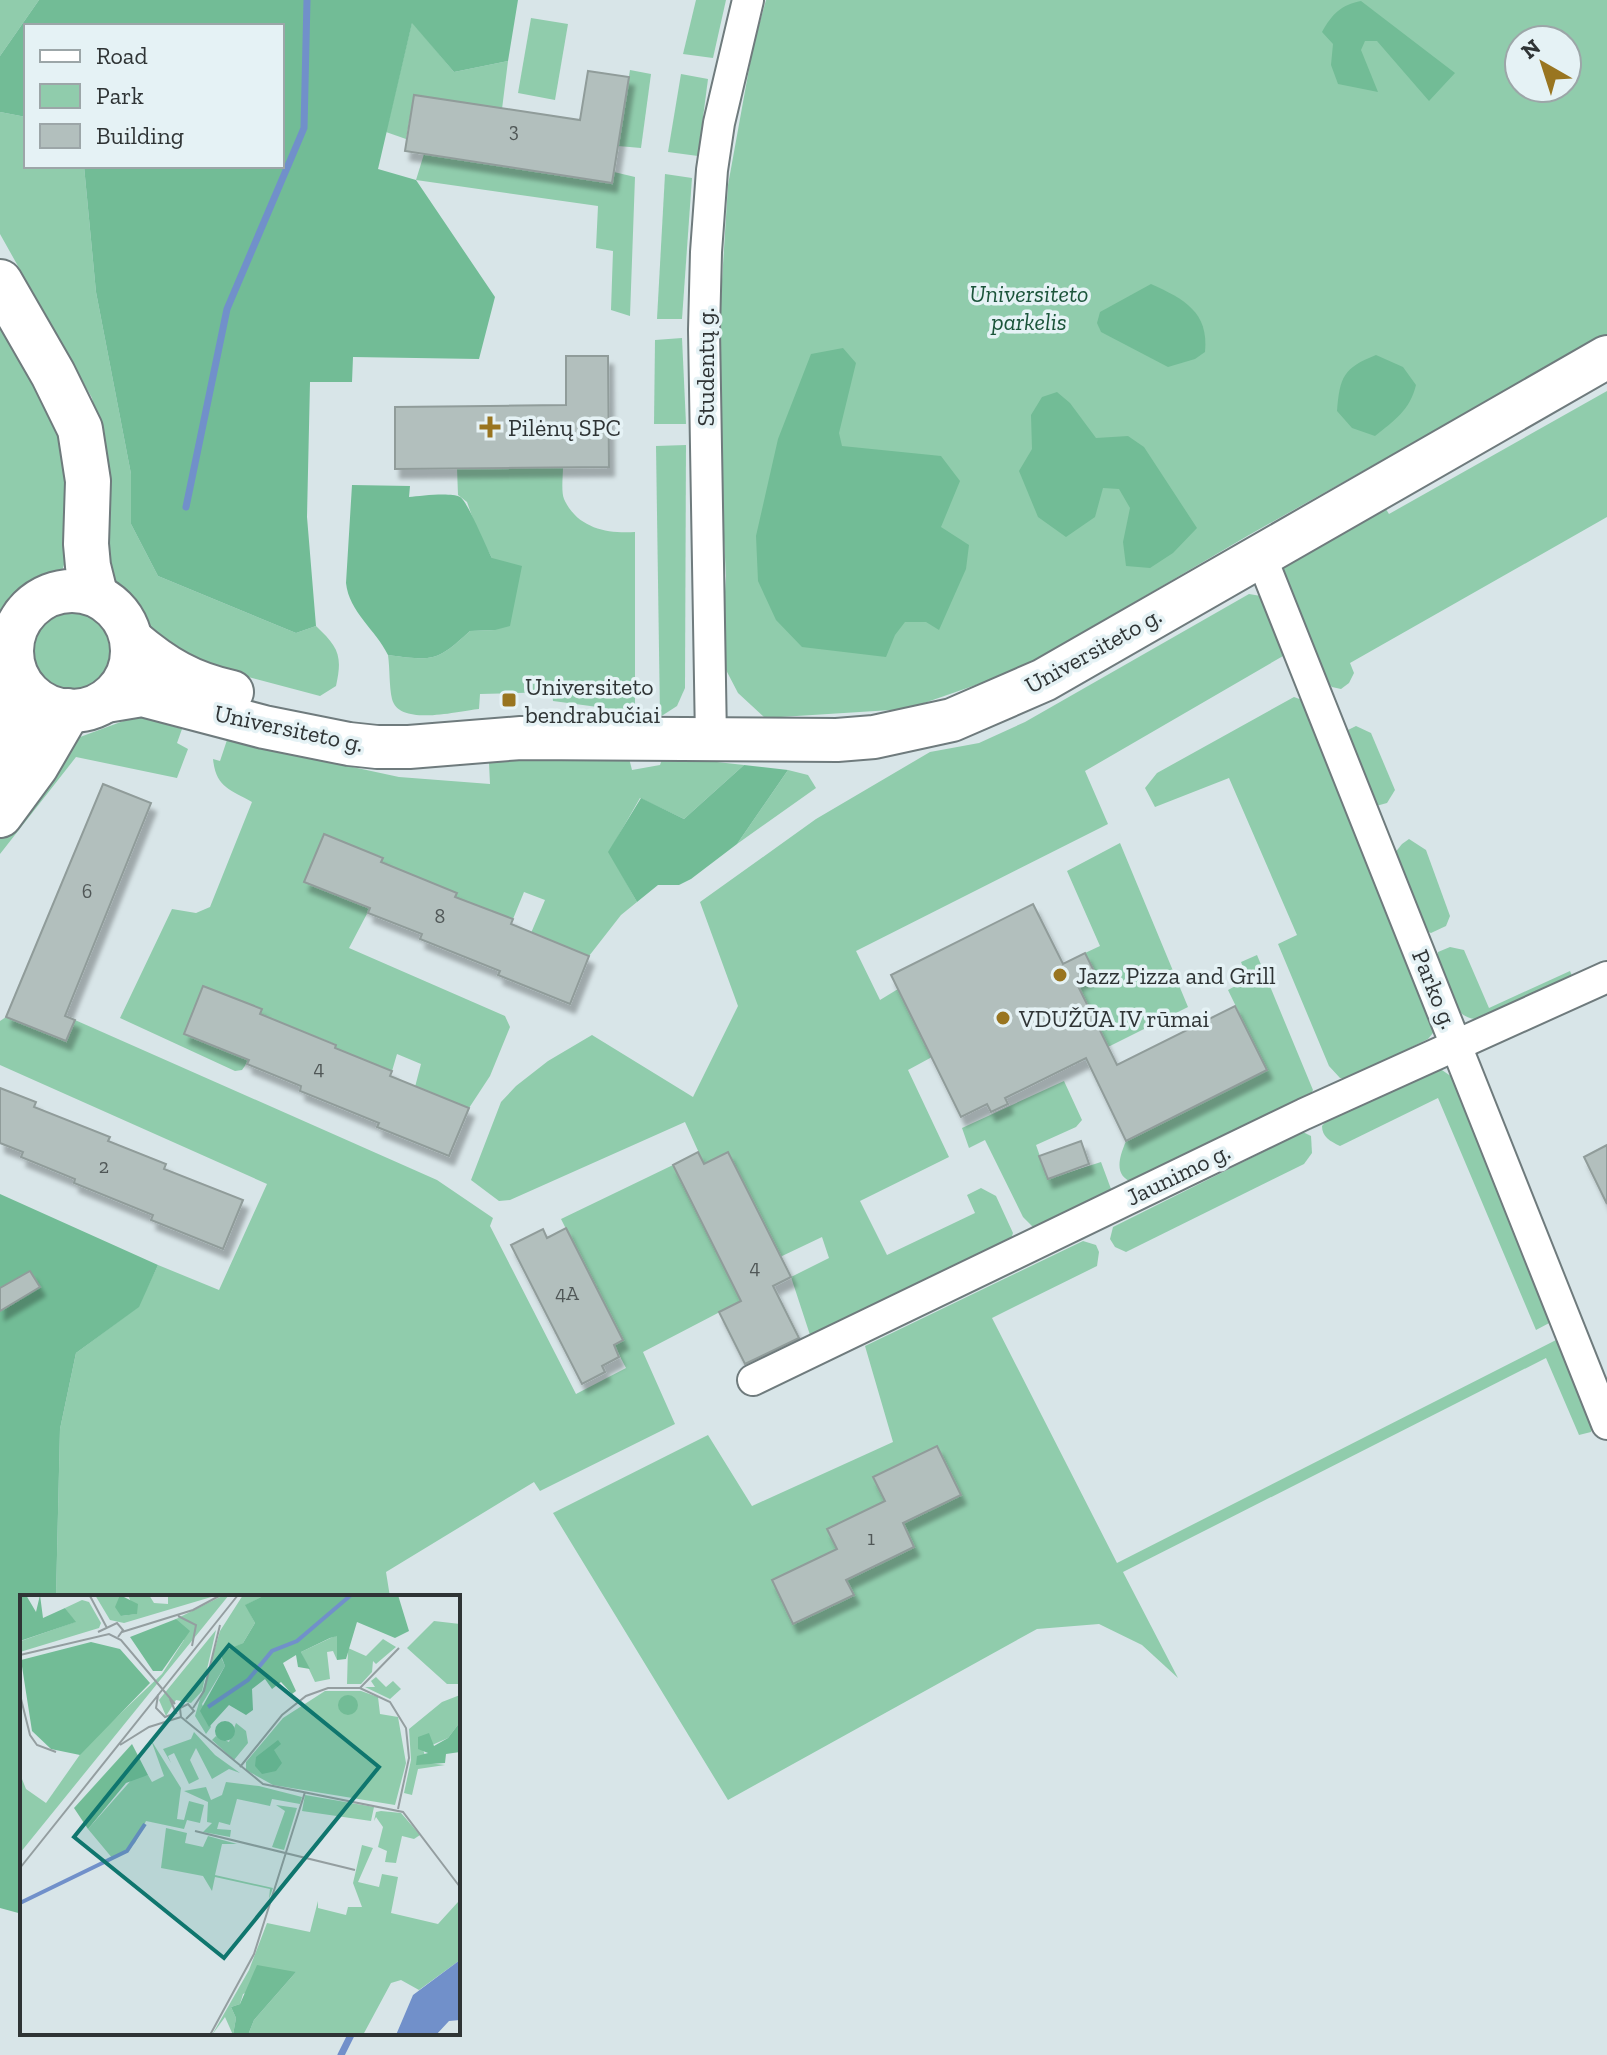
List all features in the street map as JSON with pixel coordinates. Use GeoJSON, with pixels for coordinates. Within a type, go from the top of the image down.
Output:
{"type":"FeatureCollection","features":[{"type":"Feature","properties":{"kind":"highway"},"geometry":{"type":"LineString","coordinates":[[0,282],[53,374],[80,429],[88,481],[87,555],[95,594]]}},
{"type":"Feature","properties":{"kind":"highway"},"geometry":{"type":"LineString","coordinates":[[0,774],[14,752],[18,729],[6,684]]}},
{"type":"Feature","properties":{"kind":"highway"},"geometry":{"type":"LineString","coordinates":[[0,815],[36,766],[87,706]]}},
{"type":"Feature","properties":{"kind":"main road","name":"Universiteto g."},"geometry":{"type":"LineString","coordinates":[[87,706],[142,695],[264,727],[349,744],[409,747],[521,738],[862,738],[914,730],[952,720],[1044,680],[1607,357]]}},
{"type":"Feature","properties":{"kind":"main road"},"geometry":{"type":"LineString","coordinates":[[78,590],[95,594],[119,613],[132,640],[128,675],[119,689],[87,706],[49,707],[6,684],[12,663],[9,628],[42,598],[60,591],[78,590]]}},
{"type":"Feature","properties":{"kind":"main road","name":"Universiteto g."},"geometry":{"type":"LineString","coordinates":[[132,640],[169,670],[220,690],[381,722],[521,738]]}},
{"type":"Feature","properties":{"kind":"street","name":"Studentų g."},"geometry":{"type":"LineString","coordinates":[[711,739],[704,330],[706,252],[719,123],[748,0]]}},
{"type":"Feature","properties":{"kind":"street","name":"Parko g."},"geometry":{"type":"LineString","coordinates":[[1260,554],[1607,1424]]}},
{"type":"Feature","properties":{"kind":"street","name":"Jaunimo g."},"geometry":{"type":"LineString","coordinates":[[753,1380],[1304,1114],[1607,977]]}},
{"type":"Feature","properties":{"kind":"green space"},"geometry":{"type":"Polygon","coordinates":[[[0,0],[39,0],[0,56],[0,0]]]}},
{"type":"Feature","properties":{"kind":"green space"},"geometry":{"type":"Polygon","coordinates":[[[39,0],[518,0],[508,61],[454,72],[412,23],[378,169],[416,180],[495,297],[479,359],[353,357],[352,382],[310,382],[307,517],[316,626],[296,633],[158,576],[131,524],[131,474],[96,292],[84,168],[284,168],[284,24],[24,24],[24,117],[0,112],[0,56],[39,0]]]}},
{"type":"Feature","properties":{"kind":"green space"},"geometry":{"type":"Polygon","coordinates":[[[696,0],[726,0],[713,58],[683,54],[696,0]]]}},
{"type":"Feature","properties":{"kind":"green space","name":"Universiteto parkelis"},"geometry":{"type":"Polygon","coordinates":[[[766,0],[1607,0],[1607,334],[1249,535],[1019,670],[907,709],[765,718],[738,693],[725,668],[721,297],[728,185],[753,47],[766,0]]]}},
{"type":"Feature","properties":{"kind":"green space"},"geometry":{"type":"Polygon","coordinates":[[[1361,1],[1455,73],[1429,101],[1377,41],[1365,41],[1361,50],[1378,92],[1338,84],[1331,65],[1333,44],[1322,32],[1338,11],[1361,1]]]}},
{"type":"Feature","properties":{"kind":"green space"},"geometry":{"type":"Polygon","coordinates":[[[531,18],[568,24],[555,100],[518,93],[531,18]]]}},
{"type":"Feature","properties":{"kind":"green space"},"geometry":{"type":"Polygon","coordinates":[[[412,22],[454,72],[508,61],[502,109],[414,95],[406,139],[386,132],[412,22]]]}},
{"type":"Feature","properties":{"kind":"green space"},"geometry":{"type":"Polygon","coordinates":[[[630,70],[651,74],[641,148],[618,146],[630,70]]]}},
{"type":"Feature","properties":{"kind":"green space"},"geometry":{"type":"Polygon","coordinates":[[[681,74],[708,79],[698,156],[668,152],[681,74]]]}},
{"type":"Feature","properties":{"kind":"green space"},"geometry":{"type":"Polygon","coordinates":[[[0,112],[24,117],[24,168],[84,168],[96,292],[131,474],[131,524],[158,576],[296,633],[316,626],[337,652],[339,666],[336,686],[320,696],[248,677],[176,651],[151,637],[127,599],[103,571],[103,453],[92,398],[0,234],[0,112]]]}},
{"type":"Feature","properties":{"kind":"green space"},"geometry":{"type":"Polygon","coordinates":[[[424,154],[612,182],[614,172],[635,177],[630,316],[611,310],[613,251],[596,248],[598,206],[416,180],[424,154]]]}},
{"type":"Feature","properties":{"kind":"green space"},"geometry":{"type":"Polygon","coordinates":[[[665,174],[692,178],[682,319],[657,319],[665,174]]]}},
{"type":"Feature","properties":{"kind":"green space"},"geometry":{"type":"Polygon","coordinates":[[[1151,284],[1184,302],[1198,317],[1203,327],[1205,352],[1195,359],[1168,367],[1101,332],[1097,323],[1100,312],[1151,284]]]}},
{"type":"Feature","properties":{"kind":"green space"},"geometry":{"type":"Polygon","coordinates":[[[0,308],[66,435],[69,549],[62,571],[0,614],[0,308]]]}},
{"type":"Feature","properties":{"kind":"green space"},"geometry":{"type":"Polygon","coordinates":[[[682,338],[686,424],[654,424],[655,340],[682,338]]]}},
{"type":"Feature","properties":{"kind":"green space"},"geometry":{"type":"Polygon","coordinates":[[[843,348],[856,363],[839,433],[842,446],[941,456],[960,481],[941,527],[969,545],[966,569],[939,630],[926,622],[905,622],[895,635],[886,657],[802,647],[776,620],[758,581],[756,536],[778,439],[811,354],[843,348]]]}},
{"type":"Feature","properties":{"kind":"green space"},"geometry":{"type":"Polygon","coordinates":[[[1376,355],[1403,367],[1416,385],[1405,408],[1375,436],[1352,428],[1337,411],[1345,375],[1356,364],[1376,355]]]}},
{"type":"Feature","properties":{"kind":"green space"},"geometry":{"type":"Polygon","coordinates":[[[1607,391],[1607,517],[1350,663],[1354,673],[1349,683],[1341,689],[1332,687],[1326,681],[1282,570],[1285,565],[1384,506],[1389,514],[1607,391]]]}},
{"type":"Feature","properties":{"kind":"green space"},"geometry":{"type":"Polygon","coordinates":[[[1057,392],[1070,403],[1096,438],[1128,436],[1144,447],[1197,528],[1173,553],[1150,568],[1126,566],[1123,542],[1130,508],[1119,489],[1103,488],[1095,517],[1066,537],[1038,517],[1019,471],[1032,449],[1031,415],[1042,397],[1057,392]]]}},
{"type":"Feature","properties":{"kind":"green space"},"geometry":{"type":"Polygon","coordinates":[[[686,445],[685,688],[677,706],[660,717],[656,446],[686,445]]]}},
{"type":"Feature","properties":{"kind":"green space"},"geometry":{"type":"Polygon","coordinates":[[[563,467],[564,499],[577,517],[604,530],[635,532],[635,712],[553,701],[552,692],[480,694],[479,709],[444,714],[417,715],[397,708],[391,694],[388,655],[434,657],[470,631],[495,630],[492,558],[478,533],[467,502],[458,495],[457,468],[563,467]]]}},
{"type":"Feature","properties":{"kind":"green space"},"geometry":{"type":"Polygon","coordinates":[[[352,485],[410,486],[409,497],[460,497],[492,558],[522,566],[510,626],[470,631],[434,657],[388,655],[357,612],[348,593],[352,485]]]}},
{"type":"Feature","properties":{"kind":"green space"},"geometry":{"type":"Polygon","coordinates":[[[1249,594],[1261,596],[1290,652],[1085,771],[1108,824],[856,951],[880,1000],[898,989],[932,1057],[908,1070],[949,1157],[860,1201],[887,1255],[975,1213],[967,1195],[981,1188],[996,1196],[1013,1233],[1008,1248],[812,1341],[791,1277],[829,1258],[822,1237],[780,1257],[728,1152],[704,1164],[685,1122],[510,1200],[499,1201],[471,1180],[501,1102],[548,1061],[592,1035],[693,1097],[738,1006],[700,902],[816,819],[930,752],[979,743],[1025,722],[1249,594]]]}},
{"type":"Feature","properties":{"kind":"green space"},"geometry":{"type":"Polygon","coordinates":[[[72,607],[96,614],[108,626],[115,650],[108,674],[96,686],[72,693],[48,686],[36,674],[29,650],[36,626],[48,614],[72,607]]]}},
{"type":"Feature","properties":{"kind":"green space"},"geometry":{"type":"Polygon","coordinates":[[[1294,697],[1305,701],[1435,1022],[1428,1039],[1348,1079],[1340,1078],[1329,1066],[1278,944],[1297,935],[1229,778],[1155,807],[1145,788],[1157,773],[1294,697]]]}},
{"type":"Feature","properties":{"kind":"green space"},"geometry":{"type":"Polygon","coordinates":[[[137,716],[182,729],[177,743],[188,749],[177,778],[76,757],[0,854],[0,829],[64,751],[80,737],[137,716]]]}},
{"type":"Feature","properties":{"kind":"green space"},"geometry":{"type":"Polygon","coordinates":[[[1356,726],[1371,733],[1395,790],[1387,803],[1376,806],[1346,731],[1356,726]]]}},
{"type":"Feature","properties":{"kind":"green space"},"geometry":{"type":"Polygon","coordinates":[[[227,740],[399,777],[490,784],[489,763],[550,754],[628,754],[632,770],[660,765],[663,756],[744,765],[684,819],[640,798],[609,852],[637,902],[621,915],[589,956],[531,933],[545,900],[524,892],[513,919],[455,897],[456,893],[381,862],[382,857],[323,835],[305,882],[370,908],[349,948],[505,1016],[510,1027],[490,1076],[469,1108],[415,1087],[421,1064],[397,1054],[392,1071],[260,1014],[262,1009],[203,986],[184,1034],[249,1060],[242,1070],[235,1071],[120,1018],[172,909],[196,913],[210,907],[252,802],[225,786],[217,776],[213,759],[220,761],[227,740]]]}},
{"type":"Feature","properties":{"kind":"green space"},"geometry":{"type":"Polygon","coordinates":[[[744,765],[788,770],[737,844],[691,879],[679,885],[658,885],[637,902],[608,852],[641,798],[684,819],[744,765]]]}},
{"type":"Feature","properties":{"kind":"green space"},"geometry":{"type":"Polygon","coordinates":[[[788,770],[808,775],[816,788],[737,844],[788,770]]]}},
{"type":"Feature","properties":{"kind":"green space"},"geometry":{"type":"Polygon","coordinates":[[[1409,839],[1426,850],[1450,916],[1446,926],[1431,933],[1424,930],[1394,854],[1409,839]]]}},
{"type":"Feature","properties":{"kind":"green space"},"geometry":{"type":"Polygon","coordinates":[[[1120,843],[1188,1007],[1108,1047],[1076,982],[1094,973],[1085,953],[1100,946],[1067,871],[1120,843]]]}},
{"type":"Feature","properties":{"kind":"green space"},"geometry":{"type":"Polygon","coordinates":[[[1450,947],[1464,950],[1489,1008],[1570,971],[1573,978],[1483,1020],[1471,1018],[1455,1007],[1440,975],[1438,952],[1450,947]]]}},
{"type":"Feature","properties":{"kind":"green space"},"geometry":{"type":"Polygon","coordinates":[[[1257,955],[1313,1090],[1308,1099],[1134,1183],[1127,1180],[1120,1171],[1126,1141],[1267,1070],[1228,990],[1248,979],[1241,962],[1257,955]]]}},
{"type":"Feature","properties":{"kind":"green space"},"geometry":{"type":"Polygon","coordinates":[[[6,1017],[65,1041],[75,1020],[437,1180],[493,1218],[490,1226],[576,1394],[626,1368],[614,1345],[622,1340],[561,1219],[673,1165],[741,1301],[643,1352],[675,1424],[540,1491],[534,1482],[386,1572],[390,1595],[56,1595],[60,1429],[76,1353],[138,1307],[158,1265],[219,1290],[267,1184],[0,1065],[0,1021],[6,1017]]]}},
{"type":"Feature","properties":{"kind":"green space"},"geometry":{"type":"Polygon","coordinates":[[[1439,1068],[1455,1079],[1553,1321],[1536,1330],[1438,1098],[1340,1146],[1323,1133],[1322,1126],[1328,1119],[1439,1068]]]}},
{"type":"Feature","properties":{"kind":"green space"},"geometry":{"type":"Polygon","coordinates":[[[1064,1081],[1082,1120],[1076,1127],[1036,1145],[1048,1179],[1101,1162],[1111,1189],[1107,1200],[1035,1229],[1023,1217],[985,1140],[969,1148],[962,1128],[1064,1081]]]}},
{"type":"Feature","properties":{"kind":"green space"},"geometry":{"type":"Polygon","coordinates":[[[1303,1132],[1311,1136],[1312,1153],[1304,1164],[1126,1252],[1115,1247],[1110,1239],[1113,1227],[1303,1132]]]}},
{"type":"Feature","properties":{"kind":"green space"},"geometry":{"type":"Polygon","coordinates":[[[0,1194],[158,1265],[139,1307],[76,1353],[60,1429],[56,1595],[20,1595],[20,1913],[0,1908],[0,1194]]]}},
{"type":"Feature","properties":{"kind":"green space"},"geometry":{"type":"Polygon","coordinates":[[[1083,1241],[1096,1245],[1099,1252],[1097,1266],[992,1318],[1117,1563],[1560,1338],[1595,1422],[1591,1432],[1579,1435],[1546,1358],[1123,1572],[1178,1678],[1142,1645],[1099,1624],[1037,1629],[728,1800],[553,1513],[708,1435],[752,1506],[893,1442],[865,1346],[1083,1241]]]}},
{"type":"Feature","properties":{"kind":"building"},"geometry":{"type":"Polygon","coordinates":[[[588,71],[629,77],[612,183],[405,151],[414,95],[580,120],[588,71]]]}},
{"type":"Feature","properties":{"kind":"building"},"geometry":{"type":"Polygon","coordinates":[[[566,356],[608,356],[609,467],[395,469],[395,407],[566,405],[566,356]]]}},
{"type":"Feature","properties":{"kind":"building"},"geometry":{"type":"Polygon","coordinates":[[[103,784],[151,803],[65,1016],[75,1020],[66,1041],[6,1017],[103,784]]]}},
{"type":"Feature","properties":{"kind":"building"},"geometry":{"type":"Polygon","coordinates":[[[324,834],[383,858],[381,862],[457,893],[455,897],[513,919],[511,924],[589,956],[570,1004],[498,975],[500,971],[420,939],[422,934],[368,913],[370,908],[304,882],[324,834]]]}},
{"type":"Feature","properties":{"kind":"building","name":"VDUŽŪA IV rūmai"},"geometry":{"type":"Polygon","coordinates":[[[1033,904],[1063,964],[1085,953],[1095,973],[1076,982],[1117,1065],[1235,1006],[1267,1070],[1126,1141],[1086,1058],[1005,1098],[1008,1104],[991,1112],[987,1104],[961,1117],[891,975],[1033,904]]]}},
{"type":"Feature","properties":{"kind":"building"},"geometry":{"type":"Polygon","coordinates":[[[203,986],[262,1009],[260,1014],[392,1071],[390,1076],[469,1108],[449,1156],[377,1127],[379,1123],[300,1091],[301,1086],[247,1064],[249,1060],[184,1034],[203,986]]]}},
{"type":"Feature","properties":{"kind":"building"},"geometry":{"type":"Polygon","coordinates":[[[0,1088],[36,1102],[34,1107],[110,1137],[108,1141],[166,1164],[164,1169],[243,1200],[223,1249],[151,1220],[153,1215],[74,1183],[75,1179],[21,1157],[23,1152],[0,1143],[0,1088]]]}},
{"type":"Feature","properties":{"kind":"building"},"geometry":{"type":"Polygon","coordinates":[[[1081,1141],[1089,1164],[1048,1179],[1039,1156],[1081,1141]]]}},
{"type":"Feature","properties":{"kind":"building"},"geometry":{"type":"Polygon","coordinates":[[[1607,1145],[1607,1204],[1584,1157],[1607,1145]]]}},
{"type":"Feature","properties":{"kind":"building"},"geometry":{"type":"Polygon","coordinates":[[[698,1152],[704,1164],[728,1152],[791,1277],[773,1286],[799,1338],[745,1364],[719,1312],[741,1301],[673,1165],[698,1152]]]}},
{"type":"Feature","properties":{"kind":"building"},"geometry":{"type":"Polygon","coordinates":[[[566,1228],[623,1340],[614,1345],[619,1357],[602,1366],[605,1372],[582,1384],[511,1245],[543,1229],[547,1238],[566,1228]]]}},
{"type":"Feature","properties":{"kind":"building"},"geometry":{"type":"Polygon","coordinates":[[[30,1271],[40,1287],[0,1311],[0,1288],[30,1271]]]}},
{"type":"Feature","properties":{"kind":"building"},"geometry":{"type":"Polygon","coordinates":[[[937,1446],[961,1495],[903,1523],[914,1547],[846,1580],[854,1595],[793,1624],[772,1580],[837,1549],[827,1529],[885,1501],[873,1477],[937,1446]]]}},
{"type":"Feature","properties":{"kind":"waterway"},"geometry":{"type":"LineString","coordinates":[[186,507],[227,309],[304,128],[307,0]]}},
{"type":"Feature","properties":{"kind":"waterway"},"geometry":{"type":"LineString","coordinates":[[341,2055],[351,2035]]}},
{"type":"Feature","properties":{"kind":"place","name":"Pilėnų SPC"},"geometry":{"type":"Point","coordinates":[490,427]}},
{"type":"Feature","properties":{"kind":"place","name":"Universiteto bendrabučiai"},"geometry":{"type":"Point","coordinates":[509,700]}},
{"type":"Feature","properties":{"kind":"place","name":"Jazz Pizza and Grill"},"geometry":{"type":"Point","coordinates":[1060,975]}},
{"type":"Feature","properties":{"kind":"place","name":"VDUŽŪA IV rūmai"},"geometry":{"type":"Point","coordinates":[1003,1018]}}]}
